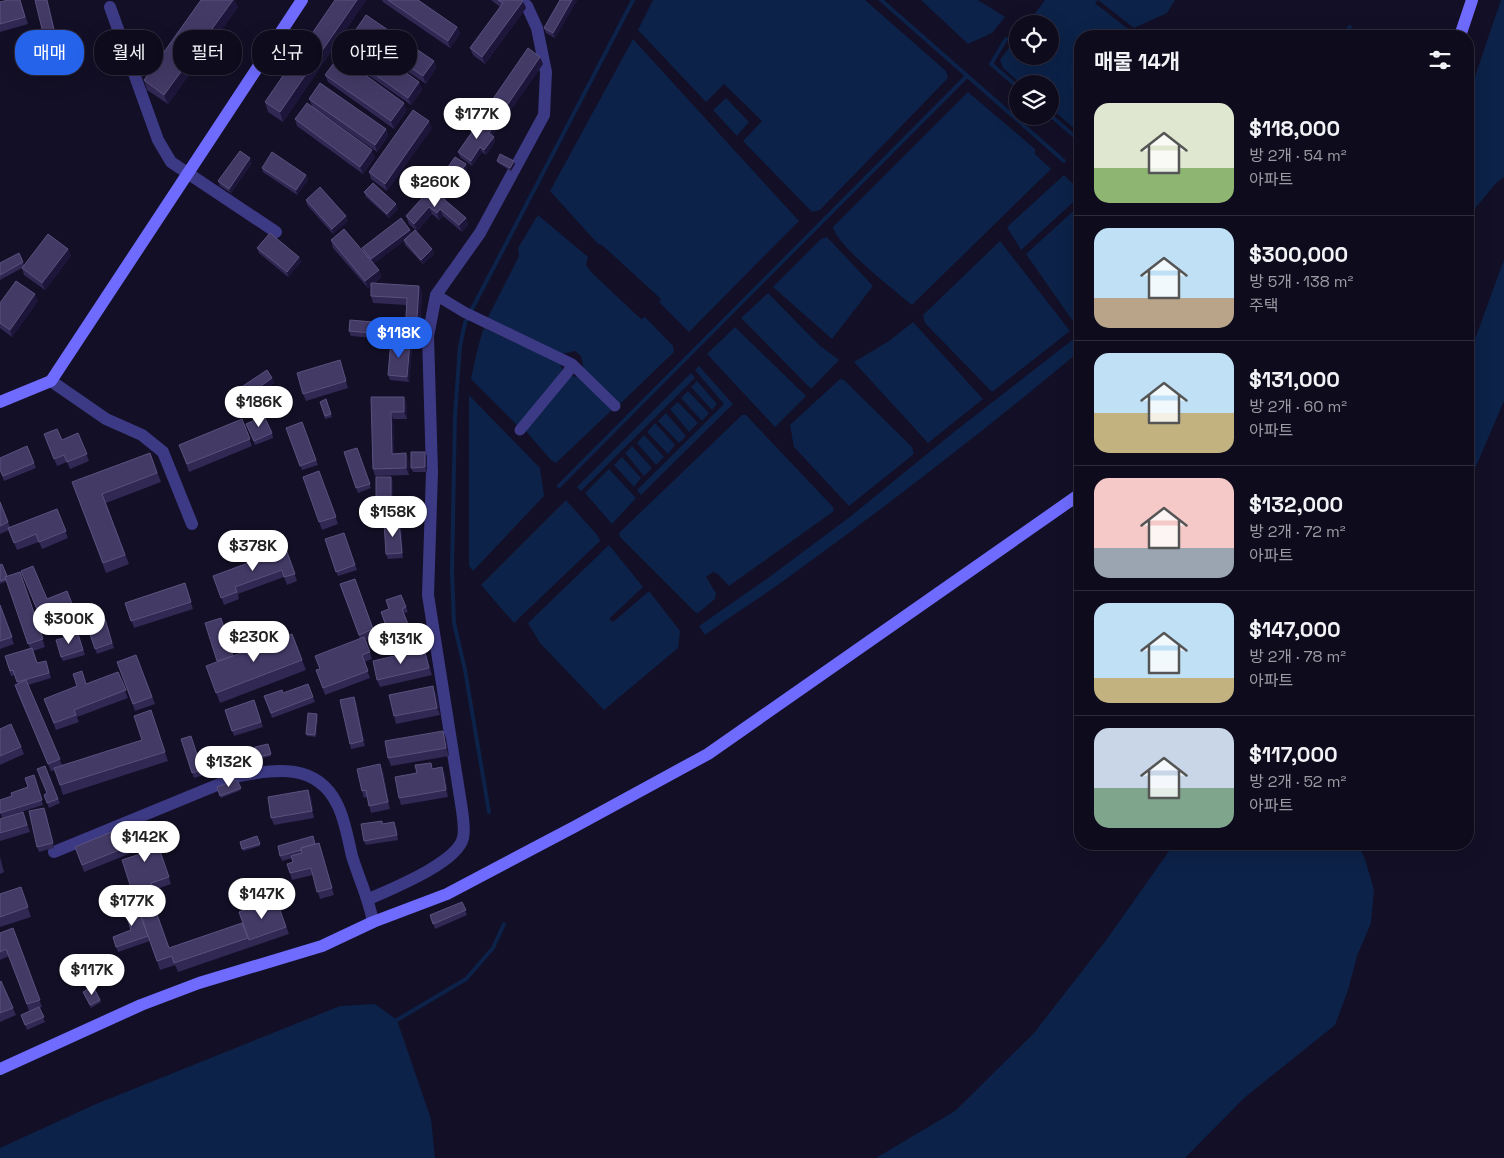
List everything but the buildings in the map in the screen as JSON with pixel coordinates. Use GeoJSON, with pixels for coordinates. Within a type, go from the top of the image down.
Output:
{"type":"FeatureCollection","features":[{"type":"Feature","properties":{"kind":"main road"},"geometry":{"type":"LineString","coordinates":[[0,402],[51,381],[302,0]]}},
{"type":"Feature","properties":{"kind":"main road"},"geometry":{"type":"LineString","coordinates":[[1462,30],[1472,0]]}},
{"type":"Feature","properties":{"kind":"main road"},"geometry":{"type":"LineString","coordinates":[[0,1069],[141,1005],[199,983],[322,946],[373,922],[447,894],[708,754],[1074,498]]}},
{"type":"Feature","properties":{"kind":"street"},"geometry":{"type":"LineString","coordinates":[[369,899],[422,875],[451,853],[463,839],[462,810],[428,595],[432,472],[428,336],[436,295],[480,233],[544,115],[546,72],[539,37],[527,6],[520,0]]}},
{"type":"Feature","properties":{"kind":"street"},"geometry":{"type":"LineString","coordinates":[[110,7],[158,140],[171,162],[276,232]]}},
{"type":"Feature","properties":{"kind":"street"},"geometry":{"type":"LineString","coordinates":[[436,295],[464,312],[572,364],[615,406]]}},
{"type":"Feature","properties":{"kind":"street"},"geometry":{"type":"LineString","coordinates":[[520,430],[568,372],[572,364]]}},
{"type":"Feature","properties":{"kind":"street"},"geometry":{"type":"LineString","coordinates":[[51,381],[106,419],[142,435],[163,452],[192,524]]}},
{"type":"Feature","properties":{"kind":"street"},"geometry":{"type":"LineString","coordinates":[[54,852],[239,776],[267,771],[289,770],[306,776],[326,788],[338,805],[357,873],[369,899],[373,922]]}},
{"type":"Feature","properties":{"kind":"water"},"geometry":{"type":"Polygon","coordinates":[[[653,0],[865,0],[946,71],[948,78],[820,210],[812,212],[743,141],[762,121],[724,84],[706,102],[638,30],[653,0]]]}},
{"type":"Feature","properties":{"kind":"water"},"geometry":{"type":"Polygon","coordinates":[[[921,0],[978,0],[1005,17],[992,33],[968,44],[921,0]]]}},
{"type":"Feature","properties":{"kind":"water"},"geometry":{"type":"Polygon","coordinates":[[[1045,0],[1098,0],[1095,3],[1129,30],[1074,30],[1074,128],[1059,116],[1059,75],[1011,75],[1003,68],[1000,60],[1009,48],[1009,65],[1059,65],[1059,15],[1034,15],[1045,0]]]}},
{"type":"Feature","properties":{"kind":"water"},"geometry":{"type":"Polygon","coordinates":[[[1098,0],[1175,0],[1167,13],[1134,28],[1098,0]]]}},
{"type":"Feature","properties":{"kind":"water"},"geometry":{"type":"Polygon","coordinates":[[[1501,0],[1504,0],[1504,177],[1496,183],[1474,210],[1474,79],[1501,0]]]}},
{"type":"Feature","properties":{"kind":"water"},"geometry":{"type":"Polygon","coordinates":[[[633,39],[799,221],[689,332],[659,302],[661,299],[602,245],[598,244],[550,191],[633,39]]]}},
{"type":"Feature","properties":{"kind":"water"},"geometry":{"type":"Polygon","coordinates":[[[968,92],[1035,149],[1035,154],[1051,169],[912,305],[855,256],[837,235],[833,227],[968,92]]]}},
{"type":"Feature","properties":{"kind":"water"},"geometry":{"type":"Polygon","coordinates":[[[726,98],[749,122],[737,136],[713,110],[726,98]]]}},
{"type":"Feature","properties":{"kind":"water"},"geometry":{"type":"Polygon","coordinates":[[[1064,175],[1074,184],[1074,201],[1021,250],[1007,227],[1064,175]]]}},
{"type":"Feature","properties":{"kind":"water"},"geometry":{"type":"Polygon","coordinates":[[[1074,210],[1074,323],[1026,254],[1074,210]]]}},
{"type":"Feature","properties":{"kind":"water"},"geometry":{"type":"Polygon","coordinates":[[[538,215],[588,257],[586,265],[592,273],[641,319],[645,317],[673,346],[674,352],[619,405],[584,370],[581,356],[575,351],[562,354],[498,325],[488,317],[519,256],[518,248],[538,215]]]}},
{"type":"Feature","properties":{"kind":"water"},"geometry":{"type":"Polygon","coordinates":[[[827,237],[873,286],[832,339],[773,287],[821,239],[827,237]]]}},
{"type":"Feature","properties":{"kind":"water"},"geometry":{"type":"Polygon","coordinates":[[[1000,241],[1070,331],[992,392],[925,323],[923,315],[1000,241]]]}},
{"type":"Feature","properties":{"kind":"water"},"geometry":{"type":"Polygon","coordinates":[[[1504,260],[1504,401],[1474,471],[1474,342],[1504,260]]]}},
{"type":"Feature","properties":{"kind":"water"},"geometry":{"type":"Polygon","coordinates":[[[768,293],[819,345],[839,360],[811,389],[741,318],[768,293]]]}},
{"type":"Feature","properties":{"kind":"water"},"geometry":{"type":"Polygon","coordinates":[[[913,322],[983,399],[928,443],[854,362],[889,341],[913,322]]]}},
{"type":"Feature","properties":{"kind":"water"},"geometry":{"type":"Polygon","coordinates":[[[735,327],[806,396],[775,427],[707,354],[735,327]]]}},
{"type":"Feature","properties":{"kind":"water"},"geometry":{"type":"Polygon","coordinates":[[[484,328],[559,363],[565,373],[519,427],[471,379],[484,328]]]}},
{"type":"Feature","properties":{"kind":"water"},"geometry":{"type":"Polygon","coordinates":[[[1074,339],[1074,356],[1008,410],[861,524],[705,635],[699,626],[768,578],[851,516],[954,432],[1074,339]]]}},
{"type":"Feature","properties":{"kind":"water"},"geometry":{"type":"Polygon","coordinates":[[[699,366],[733,404],[641,495],[637,490],[724,404],[695,370],[699,366]]]}},
{"type":"Feature","properties":{"kind":"water"},"geometry":{"type":"Polygon","coordinates":[[[691,373],[695,378],[581,491],[577,487],[691,373]]]}},
{"type":"Feature","properties":{"kind":"water"},"geometry":{"type":"Polygon","coordinates":[[[570,376],[579,377],[613,409],[556,463],[551,460],[524,429],[570,376]]]}},
{"type":"Feature","properties":{"kind":"water"},"geometry":{"type":"Polygon","coordinates":[[[840,379],[844,380],[912,447],[914,454],[849,506],[794,447],[790,425],[840,379]]]}},
{"type":"Feature","properties":{"kind":"water"},"geometry":{"type":"Polygon","coordinates":[[[697,381],[717,404],[712,410],[691,387],[697,381]]]}},
{"type":"Feature","properties":{"kind":"water"},"geometry":{"type":"Polygon","coordinates":[[[688,391],[709,413],[702,421],[681,398],[688,391]]]}},
{"type":"Feature","properties":{"kind":"water"},"geometry":{"type":"Polygon","coordinates":[[[469,395],[540,468],[544,496],[473,571],[469,566],[469,395]]]}},
{"type":"Feature","properties":{"kind":"water"},"geometry":{"type":"Polygon","coordinates":[[[678,402],[698,423],[689,432],[670,409],[678,402]]]}},
{"type":"Feature","properties":{"kind":"water"},"geometry":{"type":"Polygon","coordinates":[[[666,413],[686,436],[679,443],[658,421],[666,413]]]}},
{"type":"Feature","properties":{"kind":"water"},"geometry":{"type":"Polygon","coordinates":[[[742,415],[746,415],[833,507],[834,511],[729,586],[718,574],[713,572],[706,577],[716,593],[715,599],[698,613],[620,537],[619,533],[742,415]]]}},
{"type":"Feature","properties":{"kind":"water"},"geometry":{"type":"Polygon","coordinates":[[[655,423],[675,445],[668,454],[647,432],[655,423]]]}},
{"type":"Feature","properties":{"kind":"water"},"geometry":{"type":"Polygon","coordinates":[[[644,435],[664,457],[656,465],[637,443],[644,435]]]}},
{"type":"Feature","properties":{"kind":"water"},"geometry":{"type":"Polygon","coordinates":[[[632,446],[652,468],[644,476],[625,453],[632,446]]]}},
{"type":"Feature","properties":{"kind":"water"},"geometry":{"type":"Polygon","coordinates":[[[622,457],[641,478],[634,487],[614,465],[622,457]]]}},
{"type":"Feature","properties":{"kind":"water"},"geometry":{"type":"Polygon","coordinates":[[[609,469],[636,498],[612,524],[585,493],[609,469]]]}},
{"type":"Feature","properties":{"kind":"water"},"geometry":{"type":"Polygon","coordinates":[[[566,500],[598,536],[600,541],[514,623],[481,585],[566,500]]]}},
{"type":"Feature","properties":{"kind":"water"},"geometry":{"type":"Polygon","coordinates":[[[609,545],[643,587],[609,619],[613,622],[649,591],[680,631],[678,648],[604,710],[540,643],[528,623],[609,545]]]}},
{"type":"Feature","properties":{"kind":"water"},"geometry":{"type":"Polygon","coordinates":[[[1170,850],[1361,850],[1374,890],[1371,923],[1357,956],[1348,990],[1335,1025],[1244,1098],[1185,1158],[876,1158],[955,1111],[1034,1033],[1107,939],[1170,850]]]}},
{"type":"Feature","properties":{"kind":"water"},"geometry":{"type":"Polygon","coordinates":[[[375,1004],[397,1020],[431,1119],[435,1158],[0,1158],[0,1148],[96,1104],[340,1006],[375,1004]]]}},
{"type":"Feature","properties":{"kind":"waterway"},"geometry":{"type":"LineString","coordinates":[[489,812],[465,670],[454,623],[452,571],[455,415],[460,346],[465,323],[633,0]]}},
{"type":"Feature","properties":{"kind":"waterway"},"geometry":{"type":"LineString","coordinates":[[881,0],[1064,161]]}},
{"type":"Feature","properties":{"kind":"waterway"},"geometry":{"type":"LineString","coordinates":[[1006,39],[991,64],[1009,79]]}},
{"type":"Feature","properties":{"kind":"waterway"},"geometry":{"type":"LineString","coordinates":[[559,486],[967,76]]}},
{"type":"Feature","properties":{"kind":"waterway"},"geometry":{"type":"LineString","coordinates":[[1059,123],[1074,136]]}},
{"type":"Feature","properties":{"kind":"waterway"},"geometry":{"type":"LineString","coordinates":[[397,1020],[466,979],[493,948],[504,924]]}}]}
